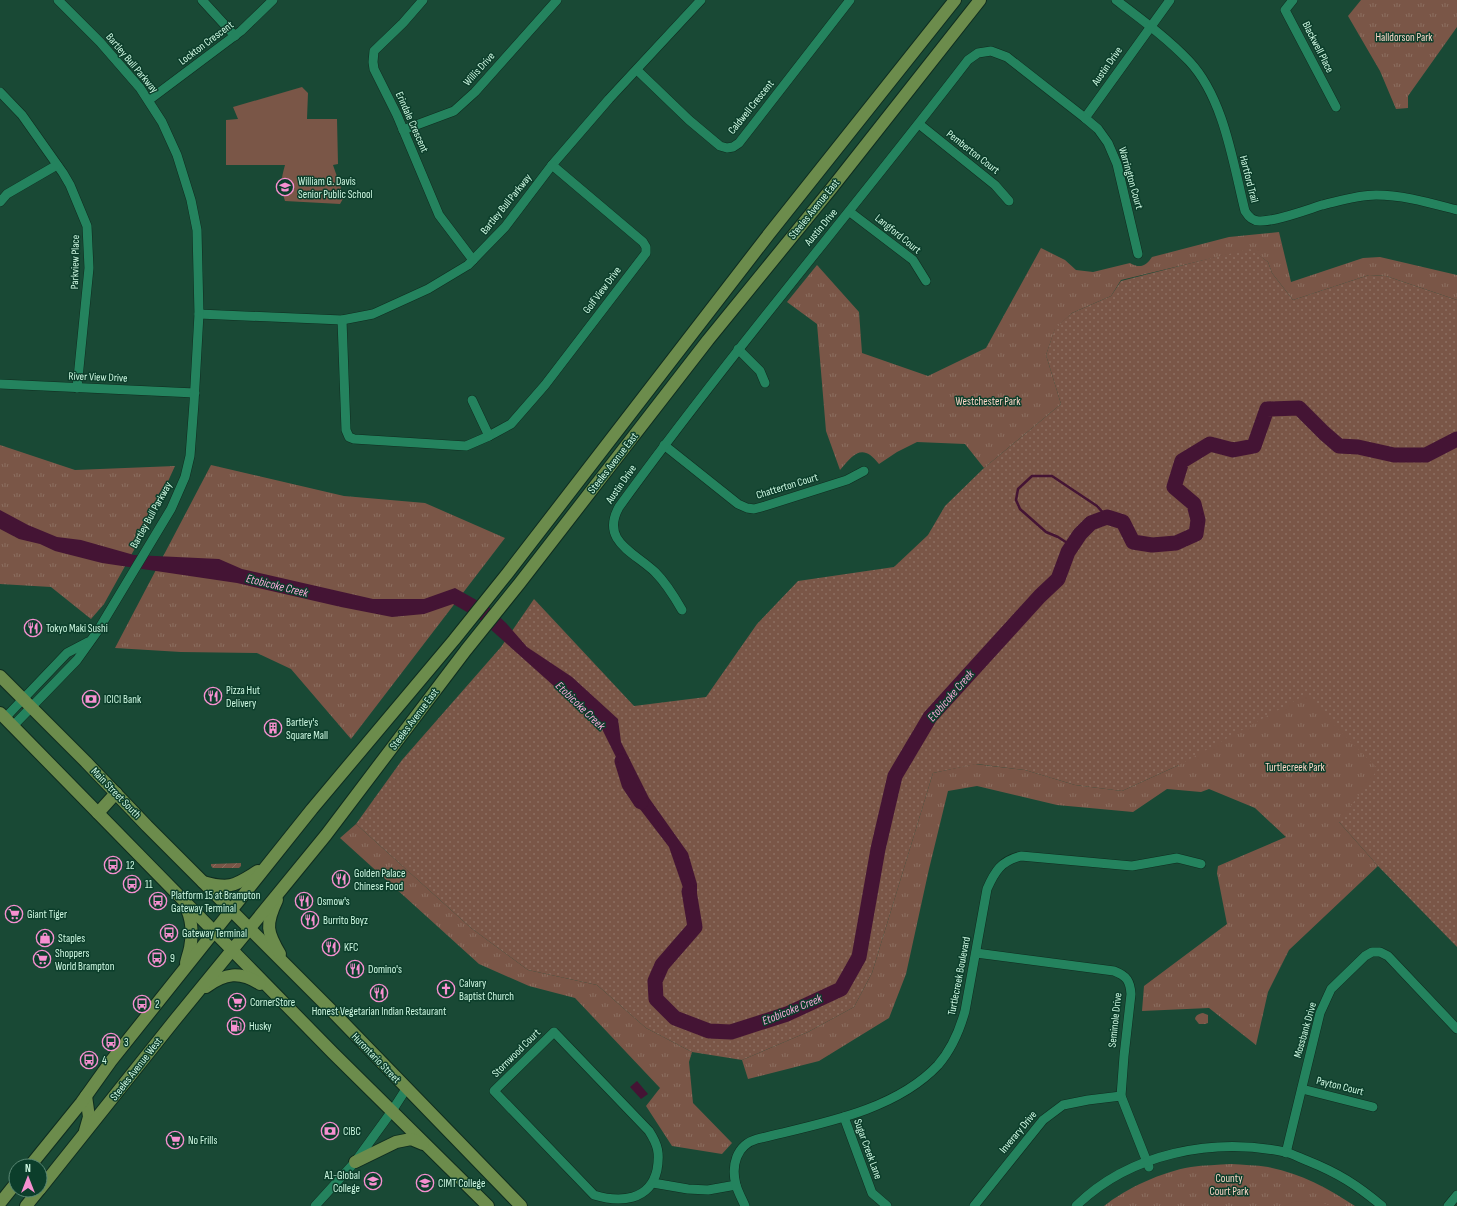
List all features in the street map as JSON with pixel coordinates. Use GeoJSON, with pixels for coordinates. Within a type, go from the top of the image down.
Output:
{"type":"FeatureCollection","features":[{"type":"Feature","properties":{"kind":"main road","name":"Steeles Avenue East"},"geometry":{"type":"LineString","coordinates":[[214,932],[312,809],[454,640],[507,574],[769,234],[955,0]]}},
{"type":"Feature","properties":{"kind":"main road","name":"Steeles Avenue East"},"geometry":{"type":"LineString","coordinates":[[232,950],[330,829],[466,650],[708,340],[831,190],[980,0]]}},
{"type":"Feature","properties":{"kind":"main road","name":"Main Street South"},"geometry":{"type":"LineString","coordinates":[[0,676],[231,910]]}},
{"type":"Feature","properties":{"kind":"main road"},"geometry":{"type":"LineString","coordinates":[[6,719],[273,992],[488,1206]]}},
{"type":"Feature","properties":{"kind":"main road"},"geometry":{"type":"LineString","coordinates":[[98,813],[116,793]]}},
{"type":"Feature","properties":{"kind":"main road"},"geometry":{"type":"LineString","coordinates":[[202,882],[218,886],[237,884],[266,867]]}},
{"type":"Feature","properties":{"kind":"main road"},"geometry":{"type":"LineString","coordinates":[[284,886],[269,920],[269,929],[271,937],[289,969]]}},
{"type":"Feature","properties":{"kind":"main road"},"geometry":{"type":"LineString","coordinates":[[181,899],[188,911],[191,932],[190,947],[185,969]]}},
{"type":"Feature","properties":{"kind":"main road","name":"Hurontario Street"},"geometry":{"type":"LineString","coordinates":[[231,910],[521,1206]]}},
{"type":"Feature","properties":{"kind":"main road"},"geometry":{"type":"LineString","coordinates":[[36,1158],[86,1096],[111,1061],[214,932]]}},
{"type":"Feature","properties":{"kind":"main road","name":"Steeles Avenue West"},"geometry":{"type":"LineString","coordinates":[[48,1180],[232,950]]}},
{"type":"Feature","properties":{"kind":"main road"},"geometry":{"type":"LineString","coordinates":[[196,994],[215,980],[236,974],[253,979],[273,992]]}},
{"type":"Feature","properties":{"kind":"main road"},"geometry":{"type":"LineString","coordinates":[[84,1134],[89,1117],[86,1096]]}},
{"type":"Feature","properties":{"kind":"main road"},"geometry":{"type":"LineString","coordinates":[[355,1162],[396,1142],[411,1139],[426,1145]]}},
{"type":"Feature","properties":{"kind":"main road"},"geometry":{"type":"LineString","coordinates":[[0,1203],[8,1193]]}},
{"type":"Feature","properties":{"kind":"main road","name":"Steeles Avenue West"},"geometry":{"type":"LineString","coordinates":[[26,1206],[33,1198]]}},
{"type":"Feature","properties":{"kind":"street","name":"Bartley Bull Parkway"},"geometry":{"type":"LineString","coordinates":[[6,719],[27,703],[67,652],[89,641],[97,632],[171,509],[185,477],[190,456],[195,393],[199,314],[197,230],[191,200],[177,155],[162,122],[140,88],[100,42],[58,0]]}},
{"type":"Feature","properties":{"kind":"street"},"geometry":{"type":"LineString","coordinates":[[202,0],[235,36]]}},
{"type":"Feature","properties":{"kind":"street","name":"Lockton Crescent"},"geometry":{"type":"LineString","coordinates":[[149,100],[235,36],[273,0]]}},
{"type":"Feature","properties":{"kind":"street","name":"Erindale Crescent"},"geometry":{"type":"LineString","coordinates":[[423,0],[403,23],[374,51],[374,69],[403,130],[439,215],[473,260]]}},
{"type":"Feature","properties":{"kind":"street","name":"Willis Drive"},"geometry":{"type":"LineString","coordinates":[[403,130],[454,111],[475,92],[557,0]]}},
{"type":"Feature","properties":{"kind":"street","name":"Bartley Bull Parkway"},"geometry":{"type":"LineString","coordinates":[[199,314],[342,320],[373,314],[380,311],[428,289],[468,265],[505,227],[552,165],[609,99],[702,0]]}},
{"type":"Feature","properties":{"kind":"street","name":"Caldwell Crescent"},"geometry":{"type":"LineString","coordinates":[[637,70],[689,120],[720,146],[727,148],[733,147],[739,143],[850,0]]}},
{"type":"Feature","properties":{"kind":"street","name":"Hartford Trail"},"geometry":{"type":"LineString","coordinates":[[1116,0],[1190,62],[1204,80],[1216,101],[1222,118],[1245,211],[1250,218],[1259,221],[1271,220],[1324,205],[1374,195],[1410,198],[1457,210]]}},
{"type":"Feature","properties":{"kind":"street","name":"Austin Drive"},"geometry":{"type":"LineString","coordinates":[[682,610],[670,590],[654,571],[617,541],[613,526],[613,517],[664,445],[738,349],[850,212],[968,60],[984,51],[990,51],[1007,57],[1085,118],[1170,0]]}},
{"type":"Feature","properties":{"kind":"street","name":"Blackwell Place"},"geometry":{"type":"LineString","coordinates":[[1293,0],[1285,10],[1336,107]]}},
{"type":"Feature","properties":{"kind":"street","name":"Parkview Place"},"geometry":{"type":"LineString","coordinates":[[0,92],[22,115],[70,185],[87,226],[89,268],[77,388]]}},
{"type":"Feature","properties":{"kind":"street","name":"Warrington Court"},"geometry":{"type":"LineString","coordinates":[[1085,118],[1100,132],[1112,151],[1117,164],[1138,254]]}},
{"type":"Feature","properties":{"kind":"street","name":"Pemberton Court"},"geometry":{"type":"LineString","coordinates":[[919,124],[995,185],[1009,201]]}},
{"type":"Feature","properties":{"kind":"street"},"geometry":{"type":"LineString","coordinates":[[0,202],[7,194],[57,165]]}},
{"type":"Feature","properties":{"kind":"street","name":"Golf View Drive"},"geometry":{"type":"LineString","coordinates":[[342,320],[346,430],[349,436],[354,439],[466,446],[511,424],[540,391],[646,253],[646,247],[643,242],[552,165]]}},
{"type":"Feature","properties":{"kind":"street","name":"Langford Court"},"geometry":{"type":"LineString","coordinates":[[850,212],[914,260],[926,281]]}},
{"type":"Feature","properties":{"kind":"street"},"geometry":{"type":"LineString","coordinates":[[738,349],[760,371],[765,383]]}},
{"type":"Feature","properties":{"kind":"street","name":"River View Drive"},"geometry":{"type":"LineString","coordinates":[[0,384],[195,393]]}},
{"type":"Feature","properties":{"kind":"street"},"geometry":{"type":"LineString","coordinates":[[472,400],[489,436]]}},
{"type":"Feature","properties":{"kind":"street","name":"Chatterton Court"},"geometry":{"type":"LineString","coordinates":[[664,445],[731,499],[746,508],[754,509],[766,506],[847,480],[864,472]]}},
{"type":"Feature","properties":{"kind":"street","name":"Turtlecreek Boulevard"},"geometry":{"type":"LineString","coordinates":[[745,1206],[736,1185],[735,1172],[738,1152],[746,1143],[844,1117],[893,1098],[922,1080],[938,1064],[950,1046],[961,1024],[965,1011],[987,889],[999,867],[1010,858],[1021,856],[1132,866],[1178,858],[1201,864]]}},
{"type":"Feature","properties":{"kind":"street","name":"Mossbank Drive"},"geometry":{"type":"LineString","coordinates":[[1286,1152],[1320,1013],[1331,989],[1365,956],[1372,952],[1380,952],[1388,956],[1457,1029]]}},
{"type":"Feature","properties":{"kind":"street","name":"Seminole Drive"},"geometry":{"type":"LineString","coordinates":[[976,953],[1114,971],[1123,974],[1128,979],[1131,994],[1121,1096],[1148,1164]]}},
{"type":"Feature","properties":{"kind":"street","name":"Stornwood Court"},"geometry":{"type":"LineString","coordinates":[[604,1206],[494,1092],[554,1032],[649,1131],[657,1144],[659,1154],[653,1183]]}},
{"type":"Feature","properties":{"kind":"street"},"geometry":{"type":"LineString","coordinates":[[315,1206],[355,1162],[406,1089]]}},
{"type":"Feature","properties":{"kind":"street","name":"Payton Court"},"geometry":{"type":"LineString","coordinates":[[1302,1089],[1373,1107]]}},
{"type":"Feature","properties":{"kind":"street","name":"Inverary Drive"},"geometry":{"type":"LineString","coordinates":[[974,1206],[1043,1120],[1063,1105],[1121,1096]]}},
{"type":"Feature","properties":{"kind":"street","name":"Sugar Creek Lane"},"geometry":{"type":"LineString","coordinates":[[844,1117],[872,1193],[887,1206]]}},
{"type":"Feature","properties":{"kind":"street"},"geometry":{"type":"LineString","coordinates":[[1076,1206],[1084,1198],[1107,1182],[1128,1170],[1180,1152],[1206,1148],[1250,1147],[1286,1152],[1332,1170],[1361,1188],[1382,1206]]}},
{"type":"Feature","properties":{"kind":"street"},"geometry":{"type":"LineString","coordinates":[[630,1206],[653,1183],[688,1189],[708,1190],[736,1185]]}},
{"type":"Feature","properties":{"kind":"street"},"geometry":{"type":"LineString","coordinates":[[594,1195],[614,1200],[625,1199],[636,1196],[645,1190]]}},
{"type":"Feature","properties":{"kind":"street"},"geometry":{"type":"LineString","coordinates":[[1448,1206],[1457,1194]]}},
{"type":"Feature","properties":{"kind":"green space","name":"Halldorson Park"},"geometry":{"type":"Polygon","coordinates":[[[1361,0],[1457,0],[1457,27],[1408,96],[1408,108],[1396,109],[1380,71],[1348,16],[1361,0]]]}},
{"type":"Feature","properties":{"kind":"green space"},"geometry":{"type":"Polygon","coordinates":[[[302,87],[308,93],[307,119],[337,119],[338,164],[333,165],[344,197],[340,204],[285,201],[282,191],[282,183],[285,165],[226,165],[226,120],[238,119],[233,107],[302,87]]]}},
{"type":"Feature","properties":{"kind":"green space","name":"Westchester Park"},"geometry":{"type":"Polygon","coordinates":[[[1279,232],[1291,282],[1363,258],[1380,257],[1457,275],[1457,300],[1386,276],[1369,275],[1293,300],[1272,273],[1268,262],[1250,249],[1121,280],[1111,296],[1072,313],[1055,329],[1046,355],[1061,404],[984,468],[965,444],[917,442],[897,452],[879,464],[868,454],[863,452],[859,453],[854,455],[840,470],[826,431],[817,324],[787,302],[817,265],[859,312],[862,353],[928,376],[986,348],[1041,248],[1065,260],[1076,270],[1093,272],[1130,263],[1137,266],[1142,266],[1152,257],[1229,237],[1279,232]]]}},
{"type":"Feature","properties":{"kind":"green space"},"geometry":{"type":"Polygon","coordinates":[[[1250,248],[1268,262],[1272,273],[1293,300],[1369,275],[1386,276],[1457,300],[1457,947],[1378,866],[1339,822],[1179,765],[1122,791],[1075,785],[1025,770],[977,764],[933,773],[872,973],[854,1007],[808,1032],[742,1060],[692,1052],[646,1028],[597,985],[528,970],[471,928],[356,824],[402,760],[501,647],[534,599],[634,706],[706,697],[757,624],[798,581],[894,567],[928,535],[945,506],[984,468],[1061,404],[1046,355],[1055,328],[1072,313],[1111,296],[1121,281],[1250,248]]]}},
{"type":"Feature","properties":{"kind":"green space"},"geometry":{"type":"Polygon","coordinates":[[[0,445],[75,470],[175,466],[149,523],[104,604],[91,619],[51,587],[0,584],[0,445]]]}},
{"type":"Feature","properties":{"kind":"green space"},"geometry":{"type":"Polygon","coordinates":[[[211,465],[344,496],[425,503],[505,538],[351,739],[291,669],[257,653],[181,652],[115,648],[211,465]]]}},
{"type":"Feature","properties":{"kind":"green space","name":"Turtlecreek Park"},"geometry":{"type":"Polygon","coordinates":[[[1305,695],[1378,769],[1339,822],[1378,866],[1289,950],[1268,992],[1256,1045],[1209,1008],[1142,1011],[1144,986],[1227,924],[1217,873],[1218,866],[1286,837],[1255,808],[1209,789],[1201,792],[1167,789],[1133,812],[1057,805],[977,786],[948,791],[906,974],[889,1018],[819,1061],[748,1079],[742,1060],[808,1032],[854,1007],[872,973],[933,773],[975,764],[1025,770],[1075,785],[1122,791],[1179,765],[1305,695]]]}},
{"type":"Feature","properties":{"kind":"green space"},"geometry":{"type":"Polygon","coordinates":[[[356,824],[471,928],[528,970],[597,985],[646,1028],[692,1052],[689,1062],[693,1103],[732,1143],[722,1154],[672,1146],[646,1106],[660,1088],[575,998],[529,986],[479,964],[340,838],[356,824]]]}},
{"type":"Feature","properties":{"kind":"green space"},"geometry":{"type":"Polygon","coordinates":[[[241,863],[239,868],[213,868],[211,866],[211,864],[241,863]]]}},
{"type":"Feature","properties":{"kind":"green space"},"geometry":{"type":"Polygon","coordinates":[[[1203,1013],[1208,1015],[1208,1023],[1199,1024],[1195,1018],[1203,1013]]]}},
{"type":"Feature","properties":{"kind":"green space","name":"County Court Park"},"geometry":{"type":"Polygon","coordinates":[[[1231,1164],[1268,1167],[1291,1173],[1324,1187],[1355,1206],[1104,1206],[1134,1187],[1156,1177],[1180,1169],[1206,1165],[1231,1164]]]}},
{"type":"Feature","properties":{"kind":"green space"},"geometry":{"type":"Polygon","coordinates":[[[1317,1201],[1331,1206],[1283,1206],[1294,1202],[1317,1201]]]}},
{"type":"Feature","properties":{"kind":"water"},"geometry":{"type":"Polygon","coordinates":[[[0,510],[28,525],[57,537],[81,540],[134,555],[219,559],[242,569],[373,599],[424,599],[455,588],[489,607],[506,623],[527,647],[572,677],[618,719],[621,742],[649,798],[688,853],[697,884],[697,911],[691,911],[669,847],[633,800],[629,783],[602,729],[479,619],[453,604],[424,614],[392,617],[237,583],[102,563],[55,551],[40,544],[19,539],[0,529],[0,510]]]}},
{"type":"Feature","properties":{"kind":"water"},"geometry":{"type":"Polygon","coordinates":[[[637,1081],[648,1094],[641,1099],[630,1087],[637,1081]]]}},
{"type":"Feature","properties":{"kind":"waterway","name":"Etobicoke Creek"},"geometry":{"type":"LineString","coordinates":[[689,891],[695,927],[662,965],[655,981],[656,999],[675,1018],[709,1031],[731,1032],[787,1014],[841,989],[859,957],[878,849],[895,776],[930,717],[1040,596],[1058,579],[1068,552],[1080,534],[1091,523],[1107,517],[1123,522],[1133,542],[1152,545],[1176,543],[1196,534],[1198,520],[1194,504],[1174,487],[1182,461],[1210,444],[1233,450],[1254,446],[1267,409],[1299,408],[1339,446],[1358,447],[1394,455],[1426,455],[1457,439]]}},
{"type":"Feature","properties":{"kind":"waterway"},"geometry":{"type":"LineString","coordinates":[[1072,546],[1058,537],[1046,532],[1020,509],[1016,500],[1018,489],[1032,476],[1052,476],[1097,506],[1107,517]]}},
{"type":"Feature","properties":{"kind":"waterway","name":"Etobicoke Creek"},"geometry":{"type":"LineString","coordinates":[[622,761],[629,784],[641,802]]}},
{"type":"Feature","properties":{"kind":"place","name":"William G. Davis Senior Public School"},"geometry":{"type":"Point","coordinates":[285,187]}},
{"type":"Feature","properties":{"kind":"place","name":"Tokyo Maki Sushi"},"geometry":{"type":"Point","coordinates":[33,628]}},
{"type":"Feature","properties":{"kind":"place","name":"Pizza Hut Delivery"},"geometry":{"type":"Point","coordinates":[213,696]}},
{"type":"Feature","properties":{"kind":"place","name":"ICICI Bank"},"geometry":{"type":"Point","coordinates":[91,699]}},
{"type":"Feature","properties":{"kind":"place","name":"Bartley's Square Mall"},"geometry":{"type":"Point","coordinates":[273,728]}},
{"type":"Feature","properties":{"kind":"place","name":"12"},"geometry":{"type":"Point","coordinates":[113,865]}},
{"type":"Feature","properties":{"kind":"place","name":"Golden Palace Chinese Food"},"geometry":{"type":"Point","coordinates":[341,879]}},
{"type":"Feature","properties":{"kind":"place","name":"11"},"geometry":{"type":"Point","coordinates":[132,884]}},
{"type":"Feature","properties":{"kind":"place","name":"Platform 15 at Brampton Gateway Terminal"},"geometry":{"type":"Point","coordinates":[158,901]}},
{"type":"Feature","properties":{"kind":"place","name":"Osmow's"},"geometry":{"type":"Point","coordinates":[304,901]}},
{"type":"Feature","properties":{"kind":"place","name":"Giant Tiger"},"geometry":{"type":"Point","coordinates":[14,914]}},
{"type":"Feature","properties":{"kind":"place","name":"Burrito Boyz"},"geometry":{"type":"Point","coordinates":[310,920]}},
{"type":"Feature","properties":{"kind":"place","name":"Gateway Terminal"},"geometry":{"type":"Point","coordinates":[169,933]}},
{"type":"Feature","properties":{"kind":"place","name":"Staples"},"geometry":{"type":"Point","coordinates":[45,938]}},
{"type":"Feature","properties":{"kind":"place","name":"KFC"},"geometry":{"type":"Point","coordinates":[331,947]}},
{"type":"Feature","properties":{"kind":"place","name":"9"},"geometry":{"type":"Point","coordinates":[157,958]}},
{"type":"Feature","properties":{"kind":"place","name":"Shoppers World Brampton"},"geometry":{"type":"Point","coordinates":[42,959]}},
{"type":"Feature","properties":{"kind":"place","name":"Domino's"},"geometry":{"type":"Point","coordinates":[355,969]}},
{"type":"Feature","properties":{"kind":"place","name":"Calvary Baptist Church"},"geometry":{"type":"Point","coordinates":[446,989]}},
{"type":"Feature","properties":{"kind":"place","name":"Honest Vegetarian Indian Restaurant"},"geometry":{"type":"Point","coordinates":[379,993]}},
{"type":"Feature","properties":{"kind":"place","name":"CornerStore"},"geometry":{"type":"Point","coordinates":[237,1002]}},
{"type":"Feature","properties":{"kind":"place","name":"2"},"geometry":{"type":"Point","coordinates":[142,1004]}},
{"type":"Feature","properties":{"kind":"place","name":"Husky"},"geometry":{"type":"Point","coordinates":[236,1026]}},
{"type":"Feature","properties":{"kind":"place","name":"3"},"geometry":{"type":"Point","coordinates":[111,1042]}},
{"type":"Feature","properties":{"kind":"place","name":"4"},"geometry":{"type":"Point","coordinates":[89,1060]}},
{"type":"Feature","properties":{"kind":"place","name":"CIBC"},"geometry":{"type":"Point","coordinates":[330,1131]}},
{"type":"Feature","properties":{"kind":"place","name":"No Frills"},"geometry":{"type":"Point","coordinates":[175,1140]}},
{"type":"Feature","properties":{"kind":"place","name":"A1-Global College"},"geometry":{"type":"Point","coordinates":[373,1181]}},
{"type":"Feature","properties":{"kind":"place","name":"CIMT College"},"geometry":{"type":"Point","coordinates":[425,1183]}}]}
